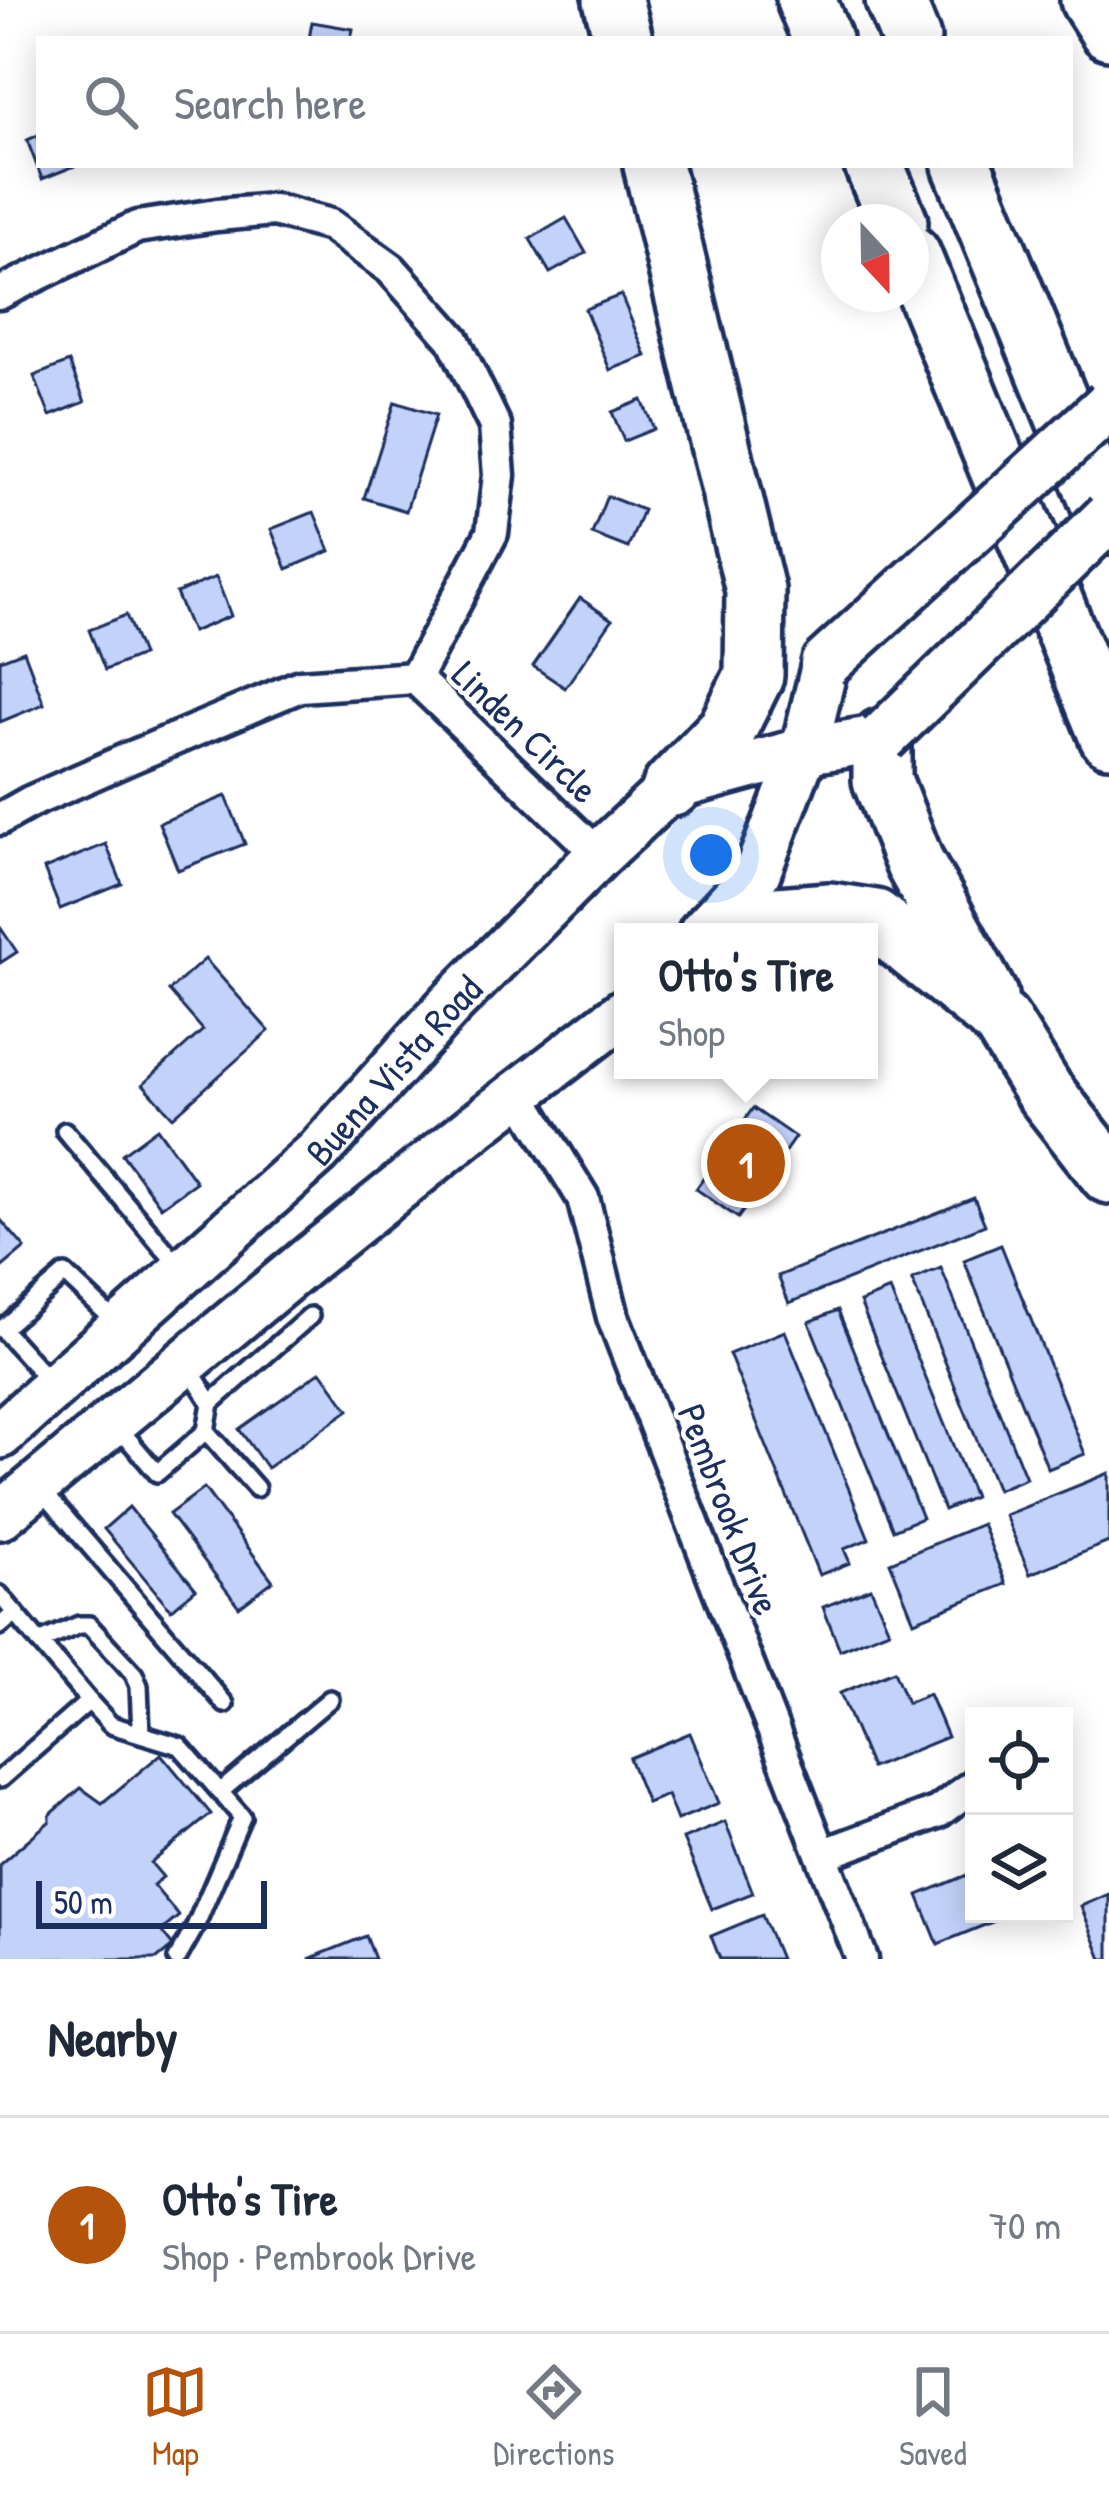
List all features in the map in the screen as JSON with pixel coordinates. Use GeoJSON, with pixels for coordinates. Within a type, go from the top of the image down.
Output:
{"type":"FeatureCollection","features":[{"type":"Feature","properties":{"kind":"highway"},"geometry":{"type":"LineString","coordinates":[[613,0],[621,36]]}},
{"type":"Feature","properties":{"kind":"highway"},"geometry":{"type":"LineString","coordinates":[[806,0],[821,36]]}},
{"type":"Feature","properties":{"kind":"highway"},"geometry":{"type":"LineString","coordinates":[[895,0],[909,36]]}},
{"type":"Feature","properties":{"kind":"highway"},"geometry":{"type":"LineString","coordinates":[[1090,0],[1109,30]]}},
{"type":"Feature","properties":{"kind":"highway"},"geometry":{"type":"LineString","coordinates":[[654,168],[755,590],[754,676],[727,730],[672,787]]}},
{"type":"Feature","properties":{"kind":"highway"},"geometry":{"type":"LineString","coordinates":[[875,168],[890,204]]}},
{"type":"Feature","properties":{"kind":"highway"},"geometry":{"type":"LineString","coordinates":[[963,168],[1109,521]]}},
{"type":"Feature","properties":{"kind":"highway"},"geometry":{"type":"LineString","coordinates":[[929,299],[1109,737]]}},
{"type":"Feature","properties":{"kind":"highway"},"geometry":{"type":"LineString","coordinates":[[882,738],[881,780],[914,864],[1045,1091],[1109,1174]]}},
{"type":"Feature","properties":{"kind":"highway"},"geometry":{"type":"LineString","coordinates":[[767,923],[778,916],[830,912],[875,919],[1001,1021]]}},
{"type":"Feature","properties":{"kind":"main road"},"geometry":{"type":"LineString","coordinates":[[710,923],[757,873],[805,751],[825,664],[1109,405]]}},
{"type":"Feature","properties":{"kind":"main road"},"geometry":{"type":"LineString","coordinates":[[882,738],[1109,521]]}},
{"type":"Feature","properties":{"kind":"main road","name":"Buena Vista Road"},"geometry":{"type":"LineString","coordinates":[[4,1422],[56,1388],[318,1152],[450,1005],[672,787],[805,751],[882,738]]}},
{"type":"Feature","properties":{"kind":"main road","name":"Buena Vista Road"},"geometry":{"type":"LineString","coordinates":[[0,1516],[614,1020]]}},
{"type":"Feature","properties":{"kind":"street","name":"Linden Circle"},"geometry":{"type":"LineString","coordinates":[[0,293],[137,227],[274,210],[330,224],[391,268],[453,339],[495,426],[499,475],[492,533],[415,678],[599,855]]}},
{"type":"Feature","properties":{"kind":"street"},"geometry":{"type":"LineString","coordinates":[[0,819],[300,686],[415,678]]}},
{"type":"Feature","properties":{"kind":"street","name":"Pembrook Drive"},"geometry":{"type":"LineString","coordinates":[[519,1093],[583,1198],[613,1317],[862,1959]]}},
{"type":"Feature","properties":{"kind":"street"},"geometry":{"type":"LineString","coordinates":[[822,1855],[938,1811],[965,1792]]}},
{"type":"Feature","properties":{"kind":"lane"},"geometry":{"type":"LineString","coordinates":[[65,1131],[184,1272]]}},
{"type":"Feature","properties":{"kind":"lane"},"geometry":{"type":"LineString","coordinates":[[56,1388],[2,1329],[65,1274],[122,1328]]}},
{"type":"Feature","properties":{"kind":"lane"},"geometry":{"type":"LineString","coordinates":[[113,1421],[157,1474],[206,1431],[211,1403],[310,1316]]}},
{"type":"Feature","properties":{"kind":"lane"},"geometry":{"type":"LineString","coordinates":[[185,1362],[211,1403]]}},
{"type":"Feature","properties":{"kind":"lane"},"geometry":{"type":"LineString","coordinates":[[206,1431],[256,1488]]}},
{"type":"Feature","properties":{"kind":"lane"},"geometry":{"type":"LineString","coordinates":[[36,1484],[225,1704]]}},
{"type":"Feature","properties":{"kind":"lane"},"geometry":{"type":"LineString","coordinates":[[0,1594],[111,1725],[180,1746],[242,1817],[195,1928],[176,1959]]}},
{"type":"Feature","properties":{"kind":"lane"},"geometry":{"type":"LineString","coordinates":[[0,1626],[15,1613]]}},
{"type":"Feature","properties":{"kind":"lane"},"geometry":{"type":"LineString","coordinates":[[39,1642],[89,1625],[134,1674],[142,1734]]}},
{"type":"Feature","properties":{"kind":"lane"},"geometry":{"type":"LineString","coordinates":[[220,1792],[330,1699]]}},
{"type":"Feature","properties":{"kind":"lane"},"geometry":{"type":"LineString","coordinates":[[0,1779],[88,1701]]}},
{"type":"Feature","properties":{"kind":"building"},"geometry":{"type":"Polygon","coordinates":[[[312,22],[353,29],[352,36],[310,36],[312,22]]]}},
{"type":"Feature","properties":{"kind":"building"},"geometry":{"type":"Polygon","coordinates":[[[36,136],[36,163],[27,140],[36,136]]]}},
{"type":"Feature","properties":{"kind":"building"},"geometry":{"type":"Polygon","coordinates":[[[38,168],[70,168],[42,179],[38,168]]]}},
{"type":"Feature","properties":{"kind":"building"},"geometry":{"type":"Polygon","coordinates":[[[566,218],[586,253],[550,273],[530,239],[566,218]]]}},
{"type":"Feature","properties":{"kind":"building"},"geometry":{"type":"Polygon","coordinates":[[[621,295],[646,356],[610,370],[585,309],[621,295]]]}},
{"type":"Feature","properties":{"kind":"building"},"geometry":{"type":"Polygon","coordinates":[[[69,362],[85,402],[50,416],[34,376],[69,362]]]}},
{"type":"Feature","properties":{"kind":"building"},"geometry":{"type":"Polygon","coordinates":[[[642,400],[654,429],[624,441],[612,412],[642,400]]]}},
{"type":"Feature","properties":{"kind":"building"},"geometry":{"type":"Polygon","coordinates":[[[395,402],[436,415],[406,511],[364,498],[395,402]]]}},
{"type":"Feature","properties":{"kind":"building"},"geometry":{"type":"Polygon","coordinates":[[[607,496],[643,510],[628,548],[592,534],[607,496]]]}},
{"type":"Feature","properties":{"kind":"building"},"geometry":{"type":"Polygon","coordinates":[[[314,512],[330,551],[287,569],[271,529],[314,512]]]}},
{"type":"Feature","properties":{"kind":"building"},"geometry":{"type":"Polygon","coordinates":[[[216,577],[231,616],[192,632],[176,593],[216,577]]]}},
{"type":"Feature","properties":{"kind":"building"},"geometry":{"type":"Polygon","coordinates":[[[580,598],[612,620],[565,688],[533,666],[580,598]]]}},
{"type":"Feature","properties":{"kind":"building"},"geometry":{"type":"Polygon","coordinates":[[[126,615],[142,655],[105,670],[89,630],[126,615]]]}},
{"type":"Feature","properties":{"kind":"building"},"geometry":{"type":"Polygon","coordinates":[[[24,651],[44,704],[0,722],[0,660],[24,651]]]}},
{"type":"Feature","properties":{"kind":"building"},"geometry":{"type":"Polygon","coordinates":[[[226,796],[245,844],[178,870],[159,823],[226,796]]]}},
{"type":"Feature","properties":{"kind":"building"},"geometry":{"type":"Polygon","coordinates":[[[106,844],[122,884],[60,909],[44,869],[106,844]]]}},
{"type":"Feature","properties":{"kind":"building"},"geometry":{"type":"Polygon","coordinates":[[[0,927],[17,952],[0,963],[0,927]]]}},
{"type":"Feature","properties":{"kind":"building"},"geometry":{"type":"Polygon","coordinates":[[[205,959],[269,1031],[173,1117],[143,1084],[203,1030],[169,991],[205,959]]]}},
{"type":"Feature","properties":{"kind":"building"},"geometry":{"type":"Polygon","coordinates":[[[753,1108],[795,1137],[738,1218],[696,1189],[753,1108]]]}},
{"type":"Feature","properties":{"kind":"building"},"geometry":{"type":"Polygon","coordinates":[[[157,1128],[196,1182],[161,1207],[122,1154],[157,1128]]]}},
{"type":"Feature","properties":{"kind":"building"},"geometry":{"type":"Polygon","coordinates":[[[974,1198],[985,1225],[789,1303],[778,1276],[974,1198]]]}},
{"type":"Feature","properties":{"kind":"building"},"geometry":{"type":"Polygon","coordinates":[[[0,1219],[25,1248],[0,1269],[0,1219]]]}},
{"type":"Feature","properties":{"kind":"building"},"geometry":{"type":"Polygon","coordinates":[[[1001,1245],[1085,1454],[1048,1469],[964,1260],[1001,1245]]]}},
{"type":"Feature","properties":{"kind":"building"},"geometry":{"type":"Polygon","coordinates":[[[941,1268],[1026,1478],[997,1490],[912,1280],[941,1268]]]}},
{"type":"Feature","properties":{"kind":"building"},"geometry":{"type":"Polygon","coordinates":[[[890,1290],[974,1497],[944,1510],[860,1302],[890,1290]]]}},
{"type":"Feature","properties":{"kind":"building"},"geometry":{"type":"Polygon","coordinates":[[[838,1310],[922,1518],[893,1530],[809,1322],[838,1310]]]}},
{"type":"Feature","properties":{"kind":"building"},"geometry":{"type":"Polygon","coordinates":[[[785,1331],[869,1539],[844,1549],[850,1563],[819,1575],[729,1354],[785,1331]]]}},
{"type":"Feature","properties":{"kind":"building"},"geometry":{"type":"Polygon","coordinates":[[[321,1371],[349,1410],[267,1468],[239,1429],[321,1371]]]}},
{"type":"Feature","properties":{"kind":"building"},"geometry":{"type":"Polygon","coordinates":[[[1109,1473],[1109,1542],[1030,1574],[1005,1515],[1109,1473]]]}},
{"type":"Feature","properties":{"kind":"building"},"geometry":{"type":"Polygon","coordinates":[[[204,1488],[273,1581],[239,1607],[169,1514],[204,1488]]]}},
{"type":"Feature","properties":{"kind":"building"},"geometry":{"type":"Polygon","coordinates":[[[129,1507],[196,1589],[171,1610],[104,1529],[129,1507]]]}},
{"type":"Feature","properties":{"kind":"building"},"geometry":{"type":"Polygon","coordinates":[[[982,1524],[1006,1584],[914,1621],[890,1562],[982,1524]]]}},
{"type":"Feature","properties":{"kind":"building"},"geometry":{"type":"Polygon","coordinates":[[[871,1588],[889,1630],[840,1650],[823,1607],[871,1588]]]}},
{"type":"Feature","properties":{"kind":"building"},"geometry":{"type":"Polygon","coordinates":[[[894,1671],[907,1703],[929,1694],[947,1737],[871,1768],[840,1693],[894,1671]]]}},
{"type":"Feature","properties":{"kind":"building"},"geometry":{"type":"Polygon","coordinates":[[[690,1733],[719,1803],[677,1820],[667,1795],[647,1803],[629,1758],[690,1733]]]}},
{"type":"Feature","properties":{"kind":"building"},"geometry":{"type":"Polygon","coordinates":[[[161,1754],[211,1814],[151,1863],[163,1877],[153,1885],[179,1916],[161,1931],[173,1946],[157,1959],[0,1959],[0,1864],[81,1788],[102,1803],[161,1754]]]}},
{"type":"Feature","properties":{"kind":"building"},"geometry":{"type":"Polygon","coordinates":[[[725,1822],[753,1893],[712,1909],[683,1839],[725,1822]]]}},
{"type":"Feature","properties":{"kind":"building"},"geometry":{"type":"Polygon","coordinates":[[[965,1876],[965,1923],[990,1923],[938,1944],[918,1895],[965,1876]]]}},
{"type":"Feature","properties":{"kind":"building"},"geometry":{"type":"Polygon","coordinates":[[[1109,1894],[1109,1959],[1102,1959],[1081,1906],[1109,1894]]]}},
{"type":"Feature","properties":{"kind":"building"},"geometry":{"type":"Polygon","coordinates":[[[762,1915],[780,1959],[720,1959],[711,1936],[762,1915]]]}},
{"type":"Feature","properties":{"kind":"building"},"geometry":{"type":"Polygon","coordinates":[[[366,1936],[375,1959],[309,1959],[366,1936]]]}},
{"type":"Feature","properties":{"kind":"place","name":"Otto's Tire"},"geometry":{"type":"Point","coordinates":[746,1163]}}]}
